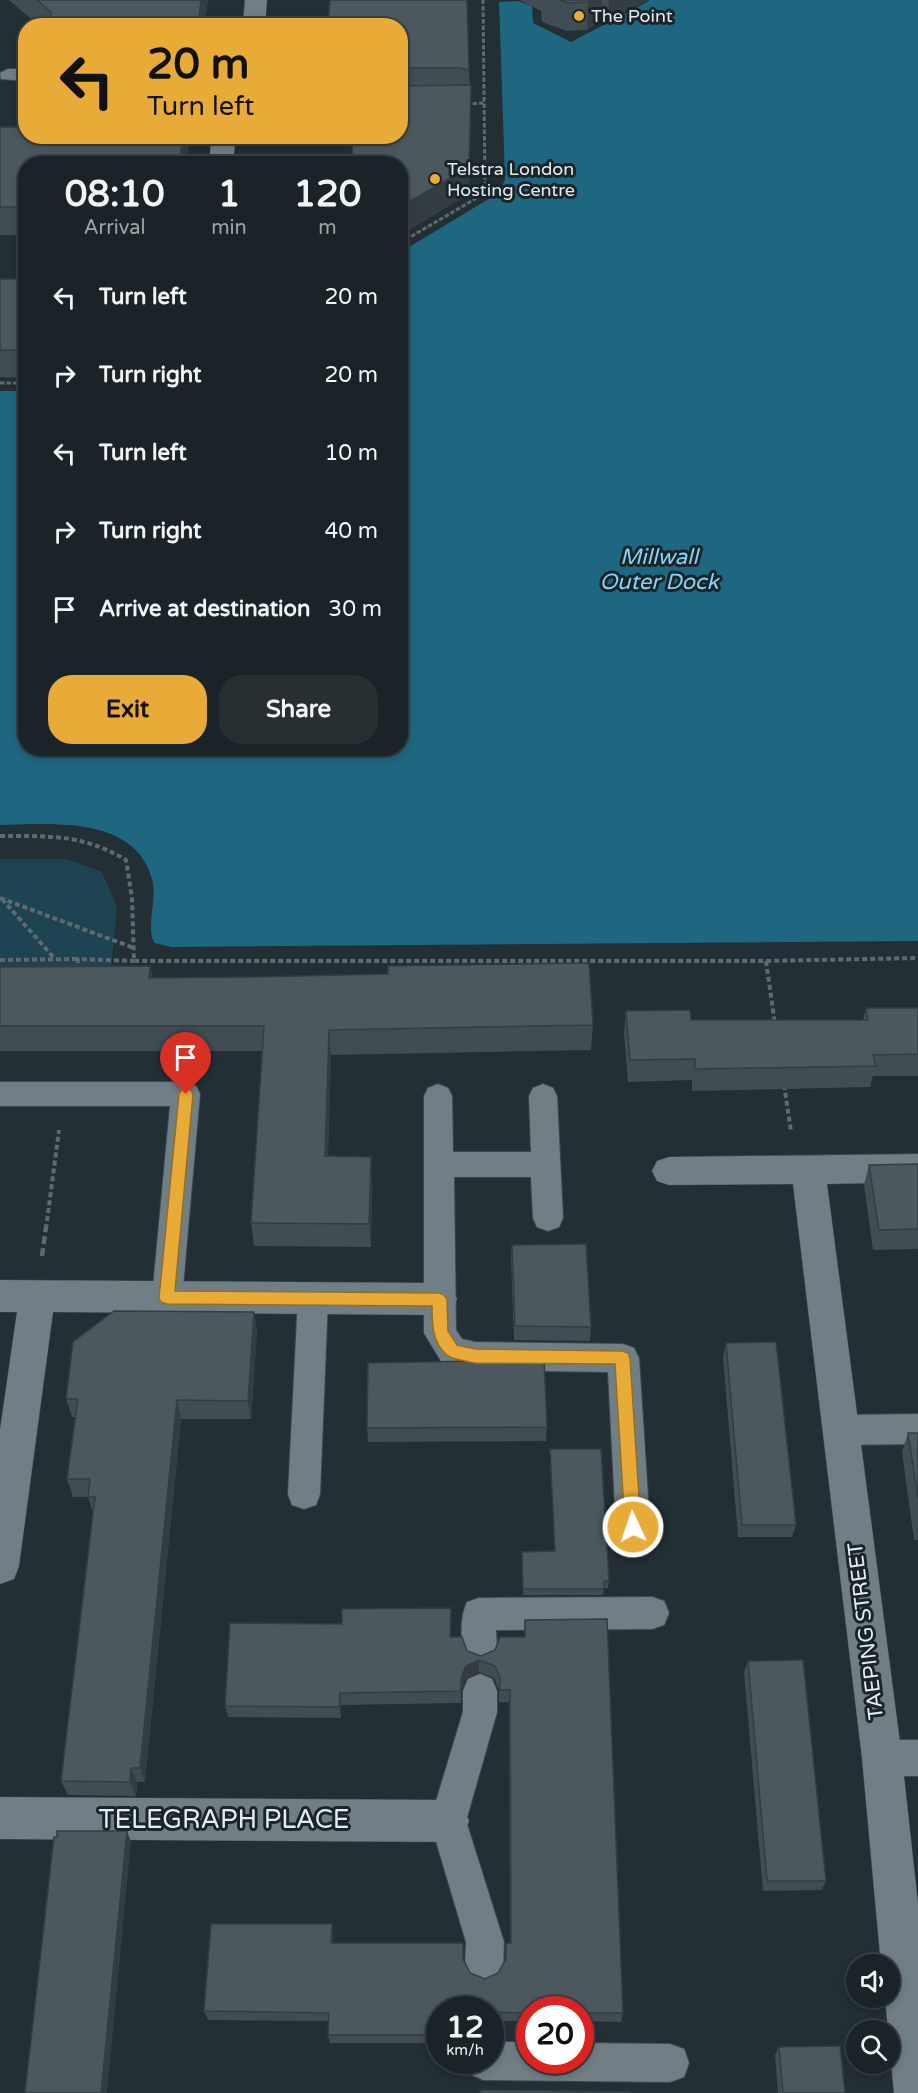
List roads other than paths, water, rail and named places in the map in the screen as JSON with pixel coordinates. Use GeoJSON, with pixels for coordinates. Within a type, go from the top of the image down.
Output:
{"type":"FeatureCollection","features":[{"type":"Feature","properties":{"kind":"street"},"geometry":{"type":"LineString","coordinates":[[255,18],[256,0]]}},
{"type":"Feature","properties":{"kind":"street"},"geometry":{"type":"LineString","coordinates":[[669,1172],[918,1168]]}},
{"type":"Feature","properties":{"kind":"street","name":"TAEPING STREET"},"geometry":{"type":"LineString","coordinates":[[808,1169],[842,1430],[900,1758],[916,2093]]}},
{"type":"Feature","properties":{"kind":"street"},"geometry":{"type":"LineString","coordinates":[[0,1296],[439,1299]]}},
{"type":"Feature","properties":{"kind":"street"},"geometry":{"type":"LineString","coordinates":[[0,1566],[37,1296]]}},
{"type":"Feature","properties":{"kind":"street","name":"TELEGRAPH PLACE"},"geometry":{"type":"LineString","coordinates":[[0,1818],[448,1821]]}},
{"type":"Feature","properties":{"kind":"lane"},"geometry":{"type":"LineString","coordinates":[[0,1094],[186,1094],[167,1298]]}},
{"type":"Feature","properties":{"kind":"lane"},"geometry":{"type":"LineString","coordinates":[[438,1096],[440,1333],[452,1351],[475,1356],[622,1358],[633,1527]]}},
{"type":"Feature","properties":{"kind":"lane"},"geometry":{"type":"LineString","coordinates":[[543,1096],[549,1218]]}},
{"type":"Feature","properties":{"kind":"lane"},"geometry":{"type":"LineString","coordinates":[[438,1164],[546,1165]]}},
{"type":"Feature","properties":{"kind":"lane"},"geometry":{"type":"LineString","coordinates":[[304,1494],[313,1298]]}},
{"type":"Feature","properties":{"kind":"lane"},"geometry":{"type":"LineString","coordinates":[[842,1430],[918,1429]]}},
{"type":"Feature","properties":{"kind":"lane"},"geometry":{"type":"LineString","coordinates":[[480,1649],[479,1614],[652,1613]]}},
{"type":"Feature","properties":{"kind":"lane"},"geometry":{"type":"LineString","coordinates":[[480,1691],[480,1712],[448,1821],[484,1942],[484,1967]]}},
{"type":"Feature","properties":{"kind":"lane"},"geometry":{"type":"LineString","coordinates":[[504,2061],[670,2063]]}},
{"type":"Feature","properties":{"kind":"water","name":"Millwall Outer Dock"},"geometry":{"type":"Polygon","coordinates":[[[499,0],[918,0],[918,941],[171,947],[155,943],[152,938],[154,894],[152,879],[143,858],[128,843],[110,834],[88,828],[42,824],[0,825],[0,391],[18,391],[18,756],[408,756],[408,248],[500,192],[505,179],[499,0]]]}},
{"type":"Feature","properties":{"kind":"place","name":"The Point"},"geometry":{"type":"Point","coordinates":[579,16]}},
{"type":"Feature","properties":{"kind":"place","name":"Telstra London Hosting Centre"},"geometry":{"type":"Point","coordinates":[435,179]}}]}
